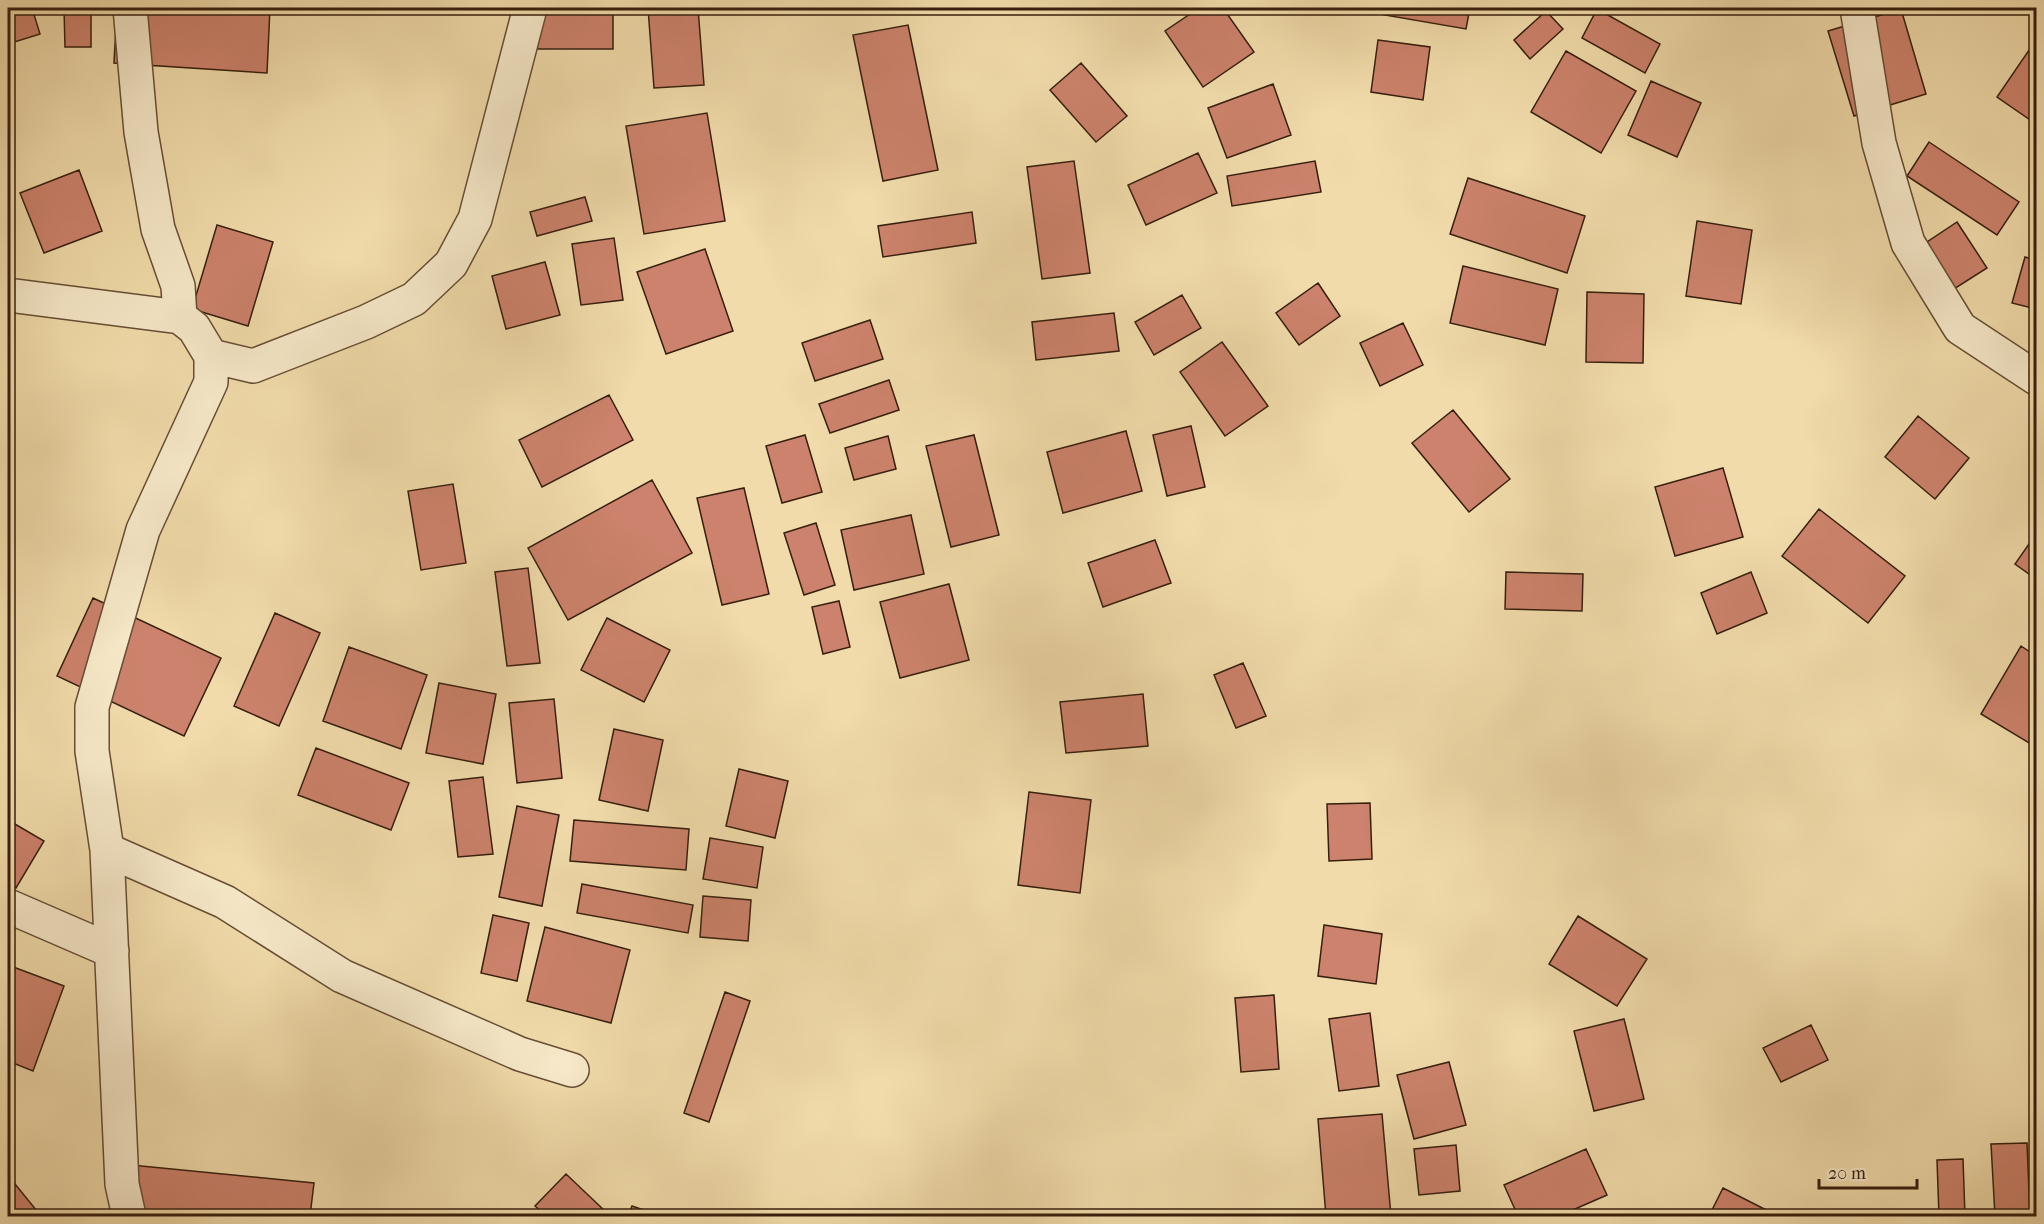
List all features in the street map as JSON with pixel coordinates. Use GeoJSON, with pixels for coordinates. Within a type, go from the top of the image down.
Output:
{"type":"FeatureCollection","features":[{"type":"Feature","properties":{"kind":"street"},"geometry":{"type":"LineString","coordinates":[[130,8],[141,132],[158,229],[178,286],[180,317]]}},
{"type":"Feature","properties":{"kind":"street"},"geometry":{"type":"LineString","coordinates":[[211,356],[253,366],[366,322],[414,299],[451,264],[475,219],[530,8]]}},
{"type":"Feature","properties":{"kind":"street"},"geometry":{"type":"LineString","coordinates":[[1857,8],[1879,143],[1908,243],[1960,328],[2037,378]]}},
{"type":"Feature","properties":{"kind":"street"},"geometry":{"type":"LineString","coordinates":[[8,295],[180,317],[194,328],[211,356],[211,382],[143,530],[92,707],[92,751],[107,850],[122,1184],[129,1216]]}},
{"type":"Feature","properties":{"kind":"street"},"geometry":{"type":"LineString","coordinates":[[107,850],[225,902],[342,976],[520,1054],[572,1070]]}},
{"type":"Feature","properties":{"kind":"street"},"geometry":{"type":"LineString","coordinates":[[8,906],[112,951]]}},
{"type":"Feature","properties":{"kind":"building"},"geometry":{"type":"Polygon","coordinates":[[[8,8],[32,8],[40,34],[8,44],[8,8]]]}},
{"type":"Feature","properties":{"kind":"building"},"geometry":{"type":"Polygon","coordinates":[[[64,8],[91,8],[91,47],[65,47],[64,8]]]}},
{"type":"Feature","properties":{"kind":"building"},"geometry":{"type":"Polygon","coordinates":[[[117,8],[270,8],[267,73],[114,63],[117,8]]]}},
{"type":"Feature","properties":{"kind":"building"},"geometry":{"type":"Polygon","coordinates":[[[537,8],[613,8],[613,49],[537,49],[537,8]]]}},
{"type":"Feature","properties":{"kind":"building"},"geometry":{"type":"Polygon","coordinates":[[[648,8],[698,8],[704,85],[654,88],[648,8]]]}},
{"type":"Feature","properties":{"kind":"building"},"geometry":{"type":"Polygon","coordinates":[[[1199,8],[1223,8],[1254,52],[1203,87],[1165,31],[1199,8]]]}},
{"type":"Feature","properties":{"kind":"building"},"geometry":{"type":"Polygon","coordinates":[[[1374,8],[1470,8],[1466,29],[1373,13],[1374,8]]]}},
{"type":"Feature","properties":{"kind":"building"},"geometry":{"type":"Polygon","coordinates":[[[1597,9],[1660,44],[1645,73],[1582,38],[1597,9]]]}},
{"type":"Feature","properties":{"kind":"building"},"geometry":{"type":"Polygon","coordinates":[[[1901,9],[1926,94],[1854,116],[1828,31],[1901,9]]]}},
{"type":"Feature","properties":{"kind":"building"},"geometry":{"type":"Polygon","coordinates":[[[1546,11],[1563,29],[1530,59],[1514,40],[1546,11]]]}},
{"type":"Feature","properties":{"kind":"building"},"geometry":{"type":"Polygon","coordinates":[[[908,25],[938,170],[883,181],[853,35],[908,25]]]}},
{"type":"Feature","properties":{"kind":"building"},"geometry":{"type":"Polygon","coordinates":[[[1378,40],[1430,47],[1423,100],[1371,92],[1378,40]]]}},
{"type":"Feature","properties":{"kind":"building"},"geometry":{"type":"Polygon","coordinates":[[[2036,40],[2036,124],[1997,97],[2036,40]]]}},
{"type":"Feature","properties":{"kind":"building"},"geometry":{"type":"Polygon","coordinates":[[[1566,51],[1636,91],[1601,153],[1531,112],[1566,51]]]}},
{"type":"Feature","properties":{"kind":"building"},"geometry":{"type":"Polygon","coordinates":[[[1081,63],[1127,116],[1096,142],[1050,90],[1081,63]]]}},
{"type":"Feature","properties":{"kind":"building"},"geometry":{"type":"Polygon","coordinates":[[[1651,81],[1701,103],[1677,157],[1628,135],[1651,81]]]}},
{"type":"Feature","properties":{"kind":"building"},"geometry":{"type":"Polygon","coordinates":[[[1273,84],[1291,135],[1227,158],[1208,108],[1273,84]]]}},
{"type":"Feature","properties":{"kind":"building"},"geometry":{"type":"Polygon","coordinates":[[[707,113],[725,221],[644,234],[626,126],[707,113]]]}},
{"type":"Feature","properties":{"kind":"building"},"geometry":{"type":"Polygon","coordinates":[[[1929,142],[2019,202],[1997,235],[1907,176],[1929,142]]]}},
{"type":"Feature","properties":{"kind":"building"},"geometry":{"type":"Polygon","coordinates":[[[1198,153],[1217,193],[1146,225],[1128,185],[1198,153]]]}},
{"type":"Feature","properties":{"kind":"building"},"geometry":{"type":"Polygon","coordinates":[[[1074,161],[1090,273],[1042,279],[1027,167],[1074,161]]]}},
{"type":"Feature","properties":{"kind":"building"},"geometry":{"type":"Polygon","coordinates":[[[1315,161],[1321,192],[1232,206],[1227,176],[1315,161]]]}},
{"type":"Feature","properties":{"kind":"building"},"geometry":{"type":"Polygon","coordinates":[[[79,170],[102,231],[44,253],[20,193],[79,170]]]}},
{"type":"Feature","properties":{"kind":"building"},"geometry":{"type":"Polygon","coordinates":[[[1468,178],[1585,216],[1567,273],[1450,234],[1468,178]]]}},
{"type":"Feature","properties":{"kind":"building"},"geometry":{"type":"Polygon","coordinates":[[[585,197],[592,221],[537,236],[530,212],[585,197]]]}},
{"type":"Feature","properties":{"kind":"building"},"geometry":{"type":"Polygon","coordinates":[[[972,212],[976,243],[883,257],[878,226],[972,212]]]}},
{"type":"Feature","properties":{"kind":"building"},"geometry":{"type":"Polygon","coordinates":[[[1697,221],[1752,230],[1741,304],[1686,296],[1697,221]]]}},
{"type":"Feature","properties":{"kind":"building"},"geometry":{"type":"Polygon","coordinates":[[[1957,222],[1987,268],[1954,289],[1924,244],[1957,222]]]}},
{"type":"Feature","properties":{"kind":"building"},"geometry":{"type":"Polygon","coordinates":[[[217,225],[273,242],[248,326],[192,309],[217,225]]]}},
{"type":"Feature","properties":{"kind":"building"},"geometry":{"type":"Polygon","coordinates":[[[614,238],[623,300],[581,305],[572,244],[614,238]]]}},
{"type":"Feature","properties":{"kind":"building"},"geometry":{"type":"Polygon","coordinates":[[[705,249],[733,331],[666,354],[637,272],[705,249]]]}},
{"type":"Feature","properties":{"kind":"building"},"geometry":{"type":"Polygon","coordinates":[[[2025,257],[2036,260],[2036,309],[2012,303],[2025,257]]]}},
{"type":"Feature","properties":{"kind":"building"},"geometry":{"type":"Polygon","coordinates":[[[545,262],[560,315],[506,329],[492,276],[545,262]]]}},
{"type":"Feature","properties":{"kind":"building"},"geometry":{"type":"Polygon","coordinates":[[[1463,266],[1558,289],[1545,345],[1450,323],[1463,266]]]}},
{"type":"Feature","properties":{"kind":"building"},"geometry":{"type":"Polygon","coordinates":[[[1318,283],[1340,316],[1299,345],[1276,313],[1318,283]]]}},
{"type":"Feature","properties":{"kind":"building"},"geometry":{"type":"Polygon","coordinates":[[[1587,292],[1644,294],[1643,363],[1586,362],[1587,292]]]}},
{"type":"Feature","properties":{"kind":"building"},"geometry":{"type":"Polygon","coordinates":[[[1182,295],[1201,328],[1154,355],[1135,322],[1182,295]]]}},
{"type":"Feature","properties":{"kind":"building"},"geometry":{"type":"Polygon","coordinates":[[[1114,313],[1119,351],[1036,360],[1032,322],[1114,313]]]}},
{"type":"Feature","properties":{"kind":"building"},"geometry":{"type":"Polygon","coordinates":[[[870,320],[883,359],[815,381],[802,343],[870,320]]]}},
{"type":"Feature","properties":{"kind":"building"},"geometry":{"type":"Polygon","coordinates":[[[1403,323],[1423,365],[1380,386],[1360,343],[1403,323]]]}},
{"type":"Feature","properties":{"kind":"building"},"geometry":{"type":"Polygon","coordinates":[[[1222,342],[1268,406],[1225,436],[1180,372],[1222,342]]]}},
{"type":"Feature","properties":{"kind":"building"},"geometry":{"type":"Polygon","coordinates":[[[889,380],[899,410],[830,433],[819,404],[889,380]]]}},
{"type":"Feature","properties":{"kind":"building"},"geometry":{"type":"Polygon","coordinates":[[[609,395],[633,440],[542,487],[519,440],[609,395]]]}},
{"type":"Feature","properties":{"kind":"building"},"geometry":{"type":"Polygon","coordinates":[[[1453,410],[1510,479],[1469,512],[1412,443],[1453,410]]]}},
{"type":"Feature","properties":{"kind":"building"},"geometry":{"type":"Polygon","coordinates":[[[1918,416],[1969,458],[1935,499],[1885,457],[1918,416]]]}},
{"type":"Feature","properties":{"kind":"building"},"geometry":{"type":"Polygon","coordinates":[[[1191,426],[1205,487],[1167,496],[1153,435],[1191,426]]]}},
{"type":"Feature","properties":{"kind":"building"},"geometry":{"type":"Polygon","coordinates":[[[1126,431],[1142,491],[1063,513],[1047,452],[1126,431]]]}},
{"type":"Feature","properties":{"kind":"building"},"geometry":{"type":"Polygon","coordinates":[[[805,435],[822,492],[782,503],[766,446],[805,435]]]}},
{"type":"Feature","properties":{"kind":"building"},"geometry":{"type":"Polygon","coordinates":[[[974,435],[999,535],[951,547],[926,446],[974,435]]]}},
{"type":"Feature","properties":{"kind":"building"},"geometry":{"type":"Polygon","coordinates":[[[888,436],[896,469],[854,480],[845,448],[888,436]]]}},
{"type":"Feature","properties":{"kind":"building"},"geometry":{"type":"Polygon","coordinates":[[[1723,468],[1743,537],[1675,556],[1655,487],[1723,468]]]}},
{"type":"Feature","properties":{"kind":"building"},"geometry":{"type":"Polygon","coordinates":[[[652,480],[692,553],[568,620],[528,548],[652,480]]]}},
{"type":"Feature","properties":{"kind":"building"},"geometry":{"type":"Polygon","coordinates":[[[453,484],[466,563],[421,570],[408,491],[453,484]]]}},
{"type":"Feature","properties":{"kind":"building"},"geometry":{"type":"Polygon","coordinates":[[[744,488],[769,594],[722,605],[697,498],[744,488]]]}},
{"type":"Feature","properties":{"kind":"building"},"geometry":{"type":"Polygon","coordinates":[[[1819,509],[1905,576],[1868,623],[1782,556],[1819,509]]]}},
{"type":"Feature","properties":{"kind":"building"},"geometry":{"type":"Polygon","coordinates":[[[911,515],[924,574],[854,590],[841,530],[911,515]]]}},
{"type":"Feature","properties":{"kind":"building"},"geometry":{"type":"Polygon","coordinates":[[[816,523],[835,585],[804,595],[784,533],[816,523]]]}},
{"type":"Feature","properties":{"kind":"building"},"geometry":{"type":"Polygon","coordinates":[[[2036,534],[2036,579],[2015,564],[2036,534]]]}},
{"type":"Feature","properties":{"kind":"building"},"geometry":{"type":"Polygon","coordinates":[[[1155,540],[1171,583],[1103,607],[1088,563],[1155,540]]]}},
{"type":"Feature","properties":{"kind":"building"},"geometry":{"type":"Polygon","coordinates":[[[528,568],[540,663],[507,666],[495,572],[528,568]]]}},
{"type":"Feature","properties":{"kind":"building"},"geometry":{"type":"Polygon","coordinates":[[[1506,572],[1583,574],[1582,611],[1505,609],[1506,572]]]}},
{"type":"Feature","properties":{"kind":"building"},"geometry":{"type":"Polygon","coordinates":[[[1751,572],[1767,613],[1717,634],[1701,593],[1751,572]]]}},
{"type":"Feature","properties":{"kind":"building"},"geometry":{"type":"Polygon","coordinates":[[[949,584],[969,660],[900,678],[880,602],[949,584]]]}},
{"type":"Feature","properties":{"kind":"building"},"geometry":{"type":"Polygon","coordinates":[[[93,598],[221,658],[184,736],[57,676],[93,598]]]}},
{"type":"Feature","properties":{"kind":"building"},"geometry":{"type":"Polygon","coordinates":[[[839,601],[850,647],[823,654],[812,607],[839,601]]]}},
{"type":"Feature","properties":{"kind":"building"},"geometry":{"type":"Polygon","coordinates":[[[275,613],[320,633],[279,726],[234,706],[275,613]]]}},
{"type":"Feature","properties":{"kind":"building"},"geometry":{"type":"Polygon","coordinates":[[[607,618],[670,650],[644,702],[581,670],[607,618]]]}},
{"type":"Feature","properties":{"kind":"building"},"geometry":{"type":"Polygon","coordinates":[[[2021,646],[2036,656],[2036,747],[1981,714],[2021,646]]]}},
{"type":"Feature","properties":{"kind":"building"},"geometry":{"type":"Polygon","coordinates":[[[349,647],[427,675],[401,749],[323,721],[349,647]]]}},
{"type":"Feature","properties":{"kind":"building"},"geometry":{"type":"Polygon","coordinates":[[[1243,663],[1266,716],[1236,728],[1214,675],[1243,663]]]}},
{"type":"Feature","properties":{"kind":"building"},"geometry":{"type":"Polygon","coordinates":[[[439,683],[496,694],[483,764],[426,753],[439,683]]]}},
{"type":"Feature","properties":{"kind":"building"},"geometry":{"type":"Polygon","coordinates":[[[1143,694],[1148,746],[1066,753],[1060,702],[1143,694]]]}},
{"type":"Feature","properties":{"kind":"building"},"geometry":{"type":"Polygon","coordinates":[[[554,699],[562,778],[517,783],[509,703],[554,699]]]}},
{"type":"Feature","properties":{"kind":"building"},"geometry":{"type":"Polygon","coordinates":[[[614,729],[663,740],[648,811],[599,800],[614,729]]]}},
{"type":"Feature","properties":{"kind":"building"},"geometry":{"type":"Polygon","coordinates":[[[316,748],[409,783],[391,830],[298,795],[316,748]]]}},
{"type":"Feature","properties":{"kind":"building"},"geometry":{"type":"Polygon","coordinates":[[[739,769],[788,781],[775,838],[726,826],[739,769]]]}},
{"type":"Feature","properties":{"kind":"building"},"geometry":{"type":"Polygon","coordinates":[[[483,777],[493,854],[458,857],[449,781],[483,777]]]}},
{"type":"Feature","properties":{"kind":"building"},"geometry":{"type":"Polygon","coordinates":[[[1029,792],[1091,800],[1080,893],[1018,885],[1029,792]]]}},
{"type":"Feature","properties":{"kind":"building"},"geometry":{"type":"Polygon","coordinates":[[[1370,803],[1372,859],[1329,861],[1327,804],[1370,803]]]}},
{"type":"Feature","properties":{"kind":"building"},"geometry":{"type":"Polygon","coordinates":[[[517,806],[559,815],[542,906],[499,897],[517,806]]]}},
{"type":"Feature","properties":{"kind":"building"},"geometry":{"type":"Polygon","coordinates":[[[8,820],[44,841],[16,888],[8,883],[8,820]]]}},
{"type":"Feature","properties":{"kind":"building"},"geometry":{"type":"Polygon","coordinates":[[[574,820],[689,829],[686,870],[570,861],[574,820]]]}},
{"type":"Feature","properties":{"kind":"building"},"geometry":{"type":"Polygon","coordinates":[[[710,838],[763,847],[757,888],[703,879],[710,838]]]}},
{"type":"Feature","properties":{"kind":"building"},"geometry":{"type":"Polygon","coordinates":[[[582,884],[693,905],[688,933],[577,913],[582,884]]]}},
{"type":"Feature","properties":{"kind":"building"},"geometry":{"type":"Polygon","coordinates":[[[703,896],[751,900],[748,941],[700,937],[703,896]]]}},
{"type":"Feature","properties":{"kind":"building"},"geometry":{"type":"Polygon","coordinates":[[[493,915],[529,923],[517,981],[481,973],[493,915]]]}},
{"type":"Feature","properties":{"kind":"building"},"geometry":{"type":"Polygon","coordinates":[[[1578,916],[1647,959],[1617,1006],[1549,964],[1578,916]]]}},
{"type":"Feature","properties":{"kind":"building"},"geometry":{"type":"Polygon","coordinates":[[[1324,925],[1382,934],[1376,984],[1318,976],[1324,925]]]}},
{"type":"Feature","properties":{"kind":"building"},"geometry":{"type":"Polygon","coordinates":[[[545,927],[630,950],[611,1023],[527,1001],[545,927]]]}},
{"type":"Feature","properties":{"kind":"building"},"geometry":{"type":"Polygon","coordinates":[[[8,965],[64,986],[33,1071],[8,1061],[8,965]]]}},
{"type":"Feature","properties":{"kind":"building"},"geometry":{"type":"Polygon","coordinates":[[[725,992],[750,1001],[709,1122],[684,1113],[725,992]]]}},
{"type":"Feature","properties":{"kind":"building"},"geometry":{"type":"Polygon","coordinates":[[[1274,995],[1279,1069],[1241,1072],[1235,998],[1274,995]]]}},
{"type":"Feature","properties":{"kind":"building"},"geometry":{"type":"Polygon","coordinates":[[[1370,1013],[1379,1086],[1339,1091],[1329,1019],[1370,1013]]]}},
{"type":"Feature","properties":{"kind":"building"},"geometry":{"type":"Polygon","coordinates":[[[1624,1019],[1644,1099],[1594,1111],[1574,1031],[1624,1019]]]}},
{"type":"Feature","properties":{"kind":"building"},"geometry":{"type":"Polygon","coordinates":[[[1811,1025],[1828,1060],[1781,1082],[1763,1048],[1811,1025]]]}},
{"type":"Feature","properties":{"kind":"building"},"geometry":{"type":"Polygon","coordinates":[[[1449,1062],[1466,1125],[1414,1139],[1397,1075],[1449,1062]]]}},
{"type":"Feature","properties":{"kind":"building"},"geometry":{"type":"Polygon","coordinates":[[[1382,1114],[1391,1216],[1326,1216],[1318,1119],[1382,1114]]]}},
{"type":"Feature","properties":{"kind":"building"},"geometry":{"type":"Polygon","coordinates":[[[2027,1143],[2030,1216],[1995,1216],[1991,1144],[2027,1143]]]}},
{"type":"Feature","properties":{"kind":"building"},"geometry":{"type":"Polygon","coordinates":[[[1456,1145],[1460,1191],[1419,1195],[1414,1149],[1456,1145]]]}},
{"type":"Feature","properties":{"kind":"building"},"geometry":{"type":"Polygon","coordinates":[[[1586,1149],[1607,1195],[1559,1216],[1518,1216],[1504,1185],[1586,1149]]]}},
{"type":"Feature","properties":{"kind":"building"},"geometry":{"type":"Polygon","coordinates":[[[1963,1159],[1965,1216],[1939,1216],[1937,1160],[1963,1159]]]}},
{"type":"Feature","properties":{"kind":"building"},"geometry":{"type":"Polygon","coordinates":[[[131,1165],[314,1183],[310,1216],[126,1216],[131,1165]]]}},
{"type":"Feature","properties":{"kind":"building"},"geometry":{"type":"Polygon","coordinates":[[[566,1174],[606,1212],[602,1216],[546,1216],[535,1206],[566,1174]]]}},
{"type":"Feature","properties":{"kind":"building"},"geometry":{"type":"Polygon","coordinates":[[[15,1184],[41,1216],[8,1216],[8,1190],[15,1184]]]}},
{"type":"Feature","properties":{"kind":"building"},"geometry":{"type":"Polygon","coordinates":[[[1723,1188],[1778,1216],[1709,1216],[1723,1188]]]}},
{"type":"Feature","properties":{"kind":"building"},"geometry":{"type":"Polygon","coordinates":[[[632,1206],[661,1216],[628,1216],[632,1206]]]}}]}
